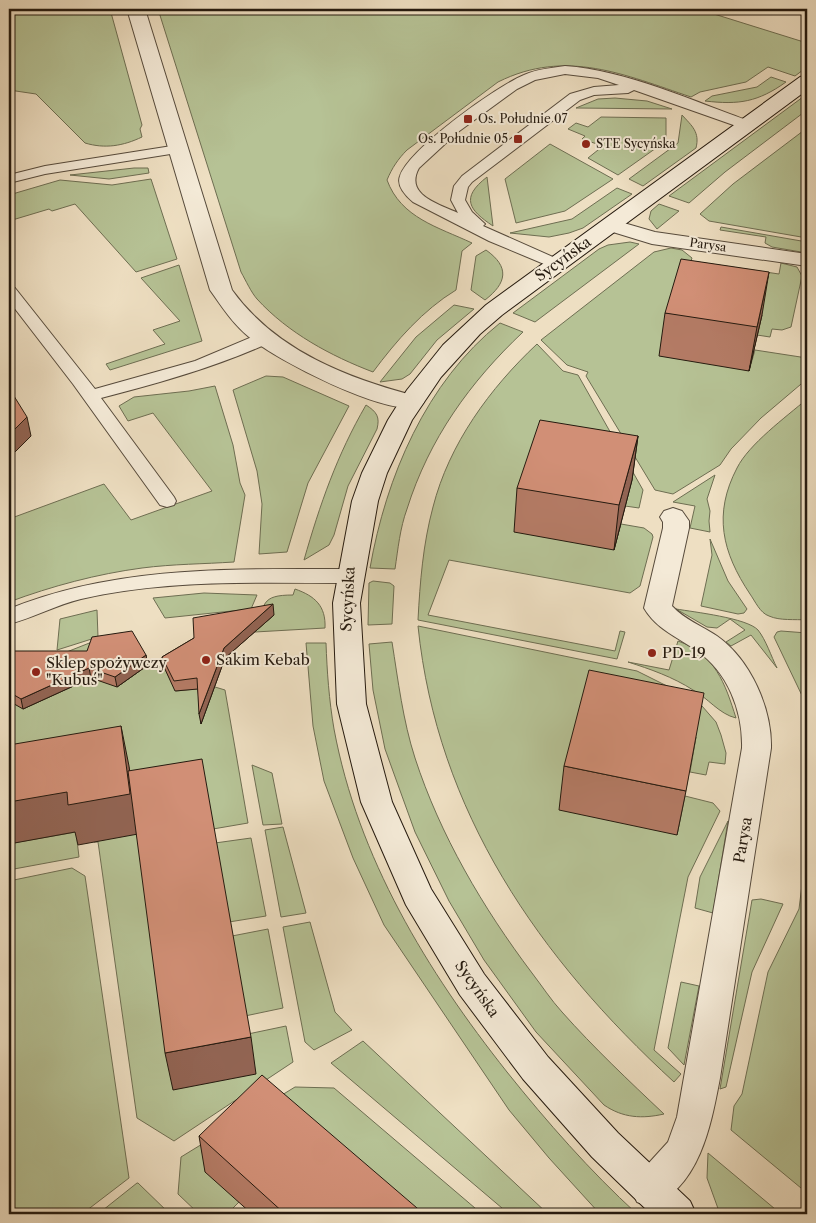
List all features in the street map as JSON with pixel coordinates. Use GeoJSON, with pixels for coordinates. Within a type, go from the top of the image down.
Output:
{"type":"FeatureCollection","features":[{"type":"Feature","properties":{"kind":"street"},"geometry":{"type":"LineString","coordinates":[[136,9],[221,290],[248,324],[265,338],[298,359],[342,382],[367,391],[412,402]]}},
{"type":"Feature","properties":{"kind":"street","name":"Sycyńska"},"geometry":{"type":"LineString","coordinates":[[677,1214],[650,1189],[559,1095],[514,1042],[440,935],[413,886],[389,835],[356,729],[346,636],[348,576],[354,538],[368,491],[384,453],[430,372],[470,329],[807,80]]}},
{"type":"Feature","properties":{"kind":"street","name":"Parysa"},"geometry":{"type":"LineString","coordinates":[[610,225],[652,238],[807,260]]}},
{"type":"Feature","properties":{"kind":"street","name":"Parysa"},"geometry":{"type":"LineString","coordinates":[[650,1189],[681,1154],[692,1126],[702,1078],[756,757],[754,718],[730,664],[721,654],[669,620],[658,608],[676,528],[676,522],[672,517]]}},
{"type":"Feature","properties":{"kind":"lane"},"geometry":{"type":"LineString","coordinates":[[556,264],[494,238],[434,208],[409,191],[406,182],[408,174],[424,153],[512,86],[523,79],[542,72],[573,70],[591,72],[667,96],[747,125]]}},
{"type":"Feature","properties":{"kind":"lane"},"geometry":{"type":"LineString","coordinates":[[494,238],[466,215],[460,206],[458,200],[466,179],[566,102],[586,92],[614,88],[667,96]]}},
{"type":"Feature","properties":{"kind":"lane"},"geometry":{"type":"LineString","coordinates":[[9,179],[45,170],[178,149]]}},
{"type":"Feature","properties":{"kind":"lane"},"geometry":{"type":"LineString","coordinates":[[9,290],[167,501]]}},
{"type":"Feature","properties":{"kind":"lane"},"geometry":{"type":"LineString","coordinates":[[89,396],[215,360],[242,350],[265,338]]}},
{"type":"Feature","properties":{"kind":"lane"},"geometry":{"type":"LineString","coordinates":[[9,616],[80,592],[128,583],[200,577],[348,576]]}},
{"type":"Feature","properties":{"kind":"green space"},"geometry":{"type":"Polygon","coordinates":[[[9,9],[110,9],[142,125],[140,129],[142,137],[114,146],[85,143],[36,94],[9,90],[9,9]]]}},
{"type":"Feature","properties":{"kind":"green space"},"geometry":{"type":"Polygon","coordinates":[[[158,9],[698,9],[807,43],[807,67],[795,76],[768,67],[746,82],[700,92],[691,97],[619,74],[595,68],[572,66],[548,67],[523,72],[498,82],[407,150],[387,180],[401,204],[411,212],[422,220],[472,243],[462,251],[456,290],[421,317],[391,349],[373,372],[326,351],[296,333],[269,311],[251,290],[241,272],[158,9]]]}},
{"type":"Feature","properties":{"kind":"green space"},"geometry":{"type":"Polygon","coordinates":[[[771,77],[786,82],[757,98],[728,103],[705,101],[712,96],[757,87],[771,77]]]}},
{"type":"Feature","properties":{"kind":"green space"},"geometry":{"type":"Polygon","coordinates":[[[807,94],[807,110],[725,172],[689,203],[669,196],[807,94]]]}},
{"type":"Feature","properties":{"kind":"green space"},"geometry":{"type":"Polygon","coordinates":[[[615,98],[647,101],[672,109],[576,108],[598,99],[615,98]]]}},
{"type":"Feature","properties":{"kind":"green space"},"geometry":{"type":"Polygon","coordinates":[[[682,115],[696,133],[696,148],[643,186],[629,179],[678,143],[682,115]]]}},
{"type":"Feature","properties":{"kind":"green space"},"geometry":{"type":"Polygon","coordinates":[[[601,117],[666,118],[666,141],[618,175],[588,158],[603,146],[582,139],[585,136],[568,129],[576,123],[588,127],[601,117]]]}},
{"type":"Feature","properties":{"kind":"green space"},"geometry":{"type":"Polygon","coordinates":[[[807,128],[807,238],[709,221],[700,214],[733,184],[807,128]]]}},
{"type":"Feature","properties":{"kind":"green space"},"geometry":{"type":"Polygon","coordinates":[[[550,144],[613,179],[565,211],[516,223],[505,179],[550,144]]]}},
{"type":"Feature","properties":{"kind":"green space"},"geometry":{"type":"Polygon","coordinates":[[[148,168],[149,173],[109,179],[70,175],[148,168]]]}},
{"type":"Feature","properties":{"kind":"green space"},"geometry":{"type":"Polygon","coordinates":[[[487,177],[493,226],[478,215],[471,203],[473,191],[487,177]]]}},
{"type":"Feature","properties":{"kind":"green space"},"geometry":{"type":"Polygon","coordinates":[[[151,179],[177,259],[136,272],[75,204],[52,211],[49,209],[9,221],[9,213],[11,212],[9,208],[9,195],[60,180],[112,185],[151,179]]]}},
{"type":"Feature","properties":{"kind":"green space"},"geometry":{"type":"Polygon","coordinates":[[[617,188],[632,194],[583,228],[549,237],[510,233],[572,219],[617,188]]]}},
{"type":"Feature","properties":{"kind":"green space"},"geometry":{"type":"Polygon","coordinates":[[[659,204],[679,211],[657,229],[649,219],[651,211],[659,204]]]}},
{"type":"Feature","properties":{"kind":"green space"},"geometry":{"type":"Polygon","coordinates":[[[721,227],[807,242],[807,253],[772,247],[765,243],[766,237],[720,230],[721,227]]]}},
{"type":"Feature","properties":{"kind":"green space"},"geometry":{"type":"Polygon","coordinates":[[[630,242],[639,244],[535,322],[513,313],[599,249],[608,245],[630,242]]]}},
{"type":"Feature","properties":{"kind":"green space"},"geometry":{"type":"Polygon","coordinates":[[[671,248],[682,250],[692,258],[691,261],[779,274],[781,263],[797,267],[802,276],[791,327],[782,330],[772,329],[770,337],[757,335],[749,371],[755,350],[807,358],[807,379],[761,418],[731,449],[720,465],[673,494],[655,490],[586,376],[588,372],[567,365],[541,340],[654,252],[671,248]]]}},
{"type":"Feature","properties":{"kind":"green space"},"geometry":{"type":"Polygon","coordinates":[[[486,250],[499,263],[503,275],[498,287],[485,300],[471,290],[476,256],[486,250]]]}},
{"type":"Feature","properties":{"kind":"green space"},"geometry":{"type":"Polygon","coordinates":[[[179,265],[202,341],[110,370],[106,364],[165,344],[153,330],[180,321],[141,278],[179,265]]]}},
{"type":"Feature","properties":{"kind":"green space"},"geometry":{"type":"Polygon","coordinates":[[[454,305],[474,309],[437,340],[410,374],[402,379],[380,382],[416,337],[454,305]]]}},
{"type":"Feature","properties":{"kind":"green space"},"geometry":{"type":"Polygon","coordinates":[[[500,323],[523,332],[486,371],[453,413],[439,435],[416,483],[405,516],[399,539],[395,569],[370,568],[387,500],[413,434],[431,402],[451,373],[474,347],[500,323]]]}},
{"type":"Feature","properties":{"kind":"green space"},"geometry":{"type":"Polygon","coordinates":[[[537,344],[563,371],[578,375],[643,490],[639,508],[625,506],[614,549],[621,524],[644,528],[652,534],[653,537],[640,586],[630,593],[449,560],[428,615],[615,651],[620,631],[625,632],[617,659],[418,620],[424,549],[433,507],[449,461],[473,418],[488,398],[503,379],[537,344]]]}},
{"type":"Feature","properties":{"kind":"green space"},"geometry":{"type":"Polygon","coordinates":[[[266,376],[283,377],[349,406],[308,483],[287,552],[259,554],[262,504],[257,471],[233,390],[266,376]]]}},
{"type":"Feature","properties":{"kind":"green space"},"geometry":{"type":"Polygon","coordinates":[[[215,386],[233,445],[240,483],[245,495],[234,562],[142,568],[108,574],[75,581],[9,602],[9,519],[104,484],[131,520],[212,491],[153,413],[128,421],[119,406],[134,397],[215,386]]]}},
{"type":"Feature","properties":{"kind":"green space"},"geometry":{"type":"Polygon","coordinates":[[[807,399],[807,620],[773,618],[763,612],[756,603],[733,563],[724,533],[725,501],[737,468],[750,450],[807,399]]]}},
{"type":"Feature","properties":{"kind":"green space"},"geometry":{"type":"Polygon","coordinates":[[[366,405],[377,415],[377,429],[348,486],[334,535],[329,545],[304,560],[330,480],[346,442],[366,405]]]}},
{"type":"Feature","properties":{"kind":"green space"},"geometry":{"type":"Polygon","coordinates":[[[715,475],[707,499],[710,511],[710,532],[690,528],[695,506],[673,502],[715,475]]]}},
{"type":"Feature","properties":{"kind":"green space"},"geometry":{"type":"Polygon","coordinates":[[[710,539],[728,581],[747,609],[744,613],[738,614],[701,606],[712,555],[710,539]]]}},
{"type":"Feature","properties":{"kind":"green space"},"geometry":{"type":"Polygon","coordinates":[[[373,581],[390,583],[394,586],[392,624],[368,625],[369,583],[373,581]]]}},
{"type":"Feature","properties":{"kind":"green space"},"geometry":{"type":"Polygon","coordinates":[[[295,589],[308,595],[318,603],[324,614],[325,628],[255,632],[265,603],[269,599],[282,595],[293,595],[295,589]]]}},
{"type":"Feature","properties":{"kind":"green space"},"geometry":{"type":"Polygon","coordinates":[[[204,593],[257,595],[251,609],[165,618],[153,598],[204,593]]]}},
{"type":"Feature","properties":{"kind":"green space"},"geometry":{"type":"Polygon","coordinates":[[[676,609],[720,616],[743,622],[752,626],[761,634],[777,668],[751,635],[731,646],[726,642],[745,630],[730,619],[717,628],[707,627],[676,609]]]}},
{"type":"Feature","properties":{"kind":"green space"},"geometry":{"type":"Polygon","coordinates":[[[97,610],[98,637],[57,650],[60,619],[97,610]]]}},
{"type":"Feature","properties":{"kind":"green space"},"geometry":{"type":"Polygon","coordinates":[[[418,626],[637,671],[689,697],[702,706],[716,722],[726,753],[725,764],[709,762],[706,775],[690,772],[696,737],[677,835],[685,796],[713,803],[720,811],[688,877],[654,1050],[681,1074],[674,1082],[625,1034],[580,985],[539,932],[503,877],[472,819],[447,758],[429,694],[418,626]]]}},
{"type":"Feature","properties":{"kind":"green space"},"geometry":{"type":"Polygon","coordinates":[[[777,632],[807,633],[807,706],[774,637],[777,632]]]}},
{"type":"Feature","properties":{"kind":"green space"},"geometry":{"type":"Polygon","coordinates":[[[97,640],[117,687],[148,665],[164,667],[176,691],[215,687],[225,690],[248,823],[213,829],[135,811],[129,767],[9,787],[9,701],[54,657],[97,640]]]}},
{"type":"Feature","properties":{"kind":"green space"},"geometry":{"type":"Polygon","coordinates":[[[678,641],[701,654],[717,671],[728,693],[736,718],[724,713],[698,693],[678,681],[628,662],[669,670],[678,641]]]}},
{"type":"Feature","properties":{"kind":"green space"},"geometry":{"type":"Polygon","coordinates":[[[392,642],[404,715],[415,758],[437,815],[464,870],[497,923],[554,1003],[599,1051],[664,1114],[648,1117],[626,1115],[604,1105],[536,1032],[484,960],[449,901],[415,832],[385,749],[373,690],[369,644],[392,642]]]}},
{"type":"Feature","properties":{"kind":"green space"},"geometry":{"type":"Polygon","coordinates":[[[306,643],[326,643],[332,718],[345,777],[360,823],[378,868],[399,911],[423,953],[478,1034],[522,1091],[553,1128],[637,1214],[600,1214],[549,1158],[509,1110],[384,925],[353,858],[324,781],[313,726],[306,643]]]}},
{"type":"Feature","properties":{"kind":"green space"},"geometry":{"type":"Polygon","coordinates":[[[252,765],[272,773],[282,824],[263,825],[252,765]]]}},
{"type":"Feature","properties":{"kind":"green space"},"geometry":{"type":"Polygon","coordinates":[[[137,821],[248,1034],[286,1026],[293,1062],[174,1141],[137,1118],[98,842],[94,842],[137,821]]]}},
{"type":"Feature","properties":{"kind":"green space"},"geometry":{"type":"Polygon","coordinates":[[[728,821],[713,913],[695,908],[700,877],[728,821]]]}},
{"type":"Feature","properties":{"kind":"green space"},"geometry":{"type":"Polygon","coordinates":[[[283,827],[306,913],[281,917],[265,830],[283,827]]]}},
{"type":"Feature","properties":{"kind":"green space"},"geometry":{"type":"Polygon","coordinates":[[[76,832],[79,857],[14,869],[13,843],[76,832]]]}},
{"type":"Feature","properties":{"kind":"green space"},"geometry":{"type":"Polygon","coordinates":[[[251,838],[266,916],[229,922],[215,843],[251,838]]]}},
{"type":"Feature","properties":{"kind":"green space"},"geometry":{"type":"Polygon","coordinates":[[[807,844],[807,1193],[731,1130],[734,1106],[742,1094],[768,972],[799,909],[807,844]]]}},
{"type":"Feature","properties":{"kind":"green space"},"geometry":{"type":"Polygon","coordinates":[[[72,868],[85,876],[129,1178],[82,1214],[9,1214],[9,881],[72,868]]]}},
{"type":"Feature","properties":{"kind":"green space"},"geometry":{"type":"Polygon","coordinates":[[[761,899],[783,904],[752,972],[726,1087],[720,1089],[752,900],[761,899]]]}},
{"type":"Feature","properties":{"kind":"green space"},"geometry":{"type":"Polygon","coordinates":[[[310,922],[335,1012],[352,1030],[314,1050],[305,1042],[283,927],[310,922]]]}},
{"type":"Feature","properties":{"kind":"green space"},"geometry":{"type":"Polygon","coordinates":[[[268,929],[283,1008],[245,1016],[232,936],[268,929]]]}},
{"type":"Feature","properties":{"kind":"green space"},"geometry":{"type":"Polygon","coordinates":[[[681,982],[699,986],[684,1065],[668,1048],[681,982]]]}},
{"type":"Feature","properties":{"kind":"green space"},"geometry":{"type":"Polygon","coordinates":[[[363,1041],[548,1214],[509,1214],[331,1063],[363,1041]]]}},
{"type":"Feature","properties":{"kind":"green space"},"geometry":{"type":"Polygon","coordinates":[[[295,1087],[334,1088],[482,1214],[384,1214],[239,1202],[227,1214],[199,1214],[178,1194],[181,1157],[295,1087]]]}},
{"type":"Feature","properties":{"kind":"green space"},"geometry":{"type":"Polygon","coordinates":[[[708,1153],[781,1214],[720,1214],[707,1178],[708,1153]]]}},
{"type":"Feature","properties":{"kind":"green space"},"geometry":{"type":"Polygon","coordinates":[[[137,1183],[170,1214],[98,1214],[137,1183]]]}},
{"type":"Feature","properties":{"kind":"building"},"geometry":{"type":"Polygon","coordinates":[[[681,259],[769,272],[757,327],[665,313],[681,259]]]}},
{"type":"Feature","properties":{"kind":"building"},"geometry":{"type":"Polygon","coordinates":[[[9,388],[27,417],[9,435],[9,388]]]}},
{"type":"Feature","properties":{"kind":"building"},"geometry":{"type":"Polygon","coordinates":[[[540,420],[638,436],[619,505],[517,488],[540,420]]]}},
{"type":"Feature","properties":{"kind":"building"},"geometry":{"type":"Polygon","coordinates":[[[273,604],[224,648],[199,714],[197,678],[174,681],[162,657],[194,638],[193,618],[273,604]]]}},
{"type":"Feature","properties":{"kind":"building"},"geometry":{"type":"Polygon","coordinates":[[[132,631],[146,655],[115,677],[89,668],[21,699],[9,692],[10,651],[87,651],[92,637],[132,631]]]}},
{"type":"Feature","properties":{"kind":"building"},"geometry":{"type":"Polygon","coordinates":[[[589,670],[704,693],[686,791],[564,766],[589,670]]]}},
{"type":"Feature","properties":{"kind":"building"},"geometry":{"type":"Polygon","coordinates":[[[121,726],[130,794],[68,805],[67,792],[9,802],[9,745],[121,726]]]}},
{"type":"Feature","properties":{"kind":"building"},"geometry":{"type":"Polygon","coordinates":[[[202,759],[251,1037],[165,1053],[128,771],[202,759]]]}},
{"type":"Feature","properties":{"kind":"building"},"geometry":{"type":"Polygon","coordinates":[[[262,1075],[424,1214],[285,1214],[199,1136],[262,1075]]]}},
{"type":"Feature","properties":{"kind":"place","name":"Os. Południe 07"},"geometry":{"type":"Point","coordinates":[468,119]}},
{"type":"Feature","properties":{"kind":"place","name":"Os. Południe 05"},"geometry":{"type":"Point","coordinates":[518,139]}},
{"type":"Feature","properties":{"kind":"place","name":"STE Sycyńska"},"geometry":{"type":"Point","coordinates":[586,144]}},
{"type":"Feature","properties":{"kind":"place","name":"PD-19"},"geometry":{"type":"Point","coordinates":[652,653]}},
{"type":"Feature","properties":{"kind":"place","name":"Sakim Kebab"},"geometry":{"type":"Point","coordinates":[206,660]}},
{"type":"Feature","properties":{"kind":"place","name":"Sklep spożywczy \"Kubuś\""},"geometry":{"type":"Point","coordinates":[36,672]}}]}
